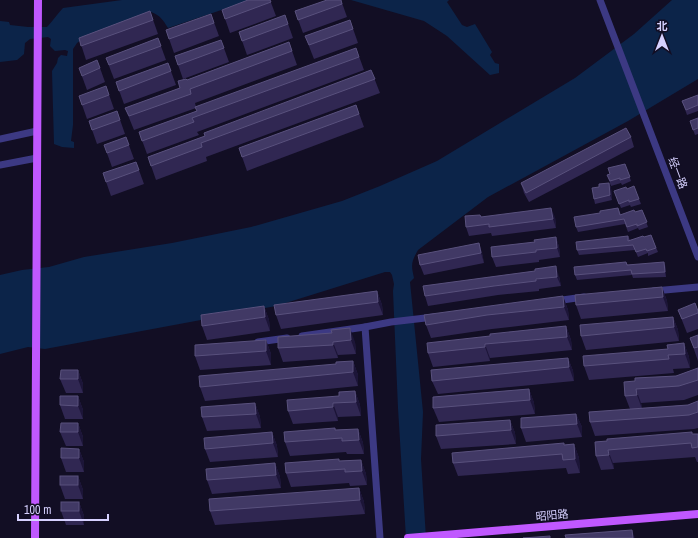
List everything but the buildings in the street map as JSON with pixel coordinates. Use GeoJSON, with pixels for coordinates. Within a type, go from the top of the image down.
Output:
{"type":"FeatureCollection","features":[{"type":"Feature","properties":{"kind":"main road"},"geometry":{"type":"LineString","coordinates":[[35,538],[38,0]]}},
{"type":"Feature","properties":{"kind":"main road","name":"昭阳路"},"geometry":{"type":"LineString","coordinates":[[408,538],[698,514]]}},
{"type":"Feature","properties":{"kind":"street","name":"经一路"},"geometry":{"type":"LineString","coordinates":[[600,0],[698,256]]}},
{"type":"Feature","properties":{"kind":"street"},"geometry":{"type":"LineString","coordinates":[[0,139],[37,131]]}},
{"type":"Feature","properties":{"kind":"street"},"geometry":{"type":"LineString","coordinates":[[0,165],[37,158]]}},
{"type":"Feature","properties":{"kind":"street"},"geometry":{"type":"LineString","coordinates":[[650,292],[698,287]]}},
{"type":"Feature","properties":{"kind":"street"},"geometry":{"type":"LineString","coordinates":[[549,302],[588,297]]}},
{"type":"Feature","properties":{"kind":"street"},"geometry":{"type":"LineString","coordinates":[[251,343],[440,316]]}},
{"type":"Feature","properties":{"kind":"street"},"geometry":{"type":"LineString","coordinates":[[365,327],[380,538]]}},
{"type":"Feature","properties":{"kind":"water"},"geometry":{"type":"Polygon","coordinates":[[[122,0],[251,0],[168,28],[161,18],[151,12],[86,36],[77,43],[73,49],[73,125],[71,141],[74,142],[74,148],[62,147],[54,144],[52,71],[58,58],[61,55],[67,56],[68,51],[55,51],[50,46],[51,39],[48,37],[30,39],[25,43],[24,54],[17,60],[0,62],[0,21],[9,22],[10,25],[47,27],[63,8],[122,0]]]}},
{"type":"Feature","properties":{"kind":"water"},"geometry":{"type":"Polygon","coordinates":[[[351,0],[449,0],[447,2],[462,25],[467,27],[475,24],[492,52],[490,55],[495,63],[499,64],[499,73],[490,75],[447,36],[424,21],[351,0]]]}},
{"type":"Feature","properties":{"kind":"water"},"geometry":{"type":"Polygon","coordinates":[[[672,0],[698,0],[698,79],[628,121],[488,197],[418,250],[414,258],[412,267],[414,278],[410,282],[423,412],[421,459],[426,538],[406,538],[398,408],[393,291],[394,284],[390,272],[385,272],[276,306],[45,349],[28,347],[0,354],[0,275],[22,270],[49,267],[84,257],[172,243],[251,227],[342,201],[380,186],[437,161],[575,78],[634,34],[672,0]]]}}]}
